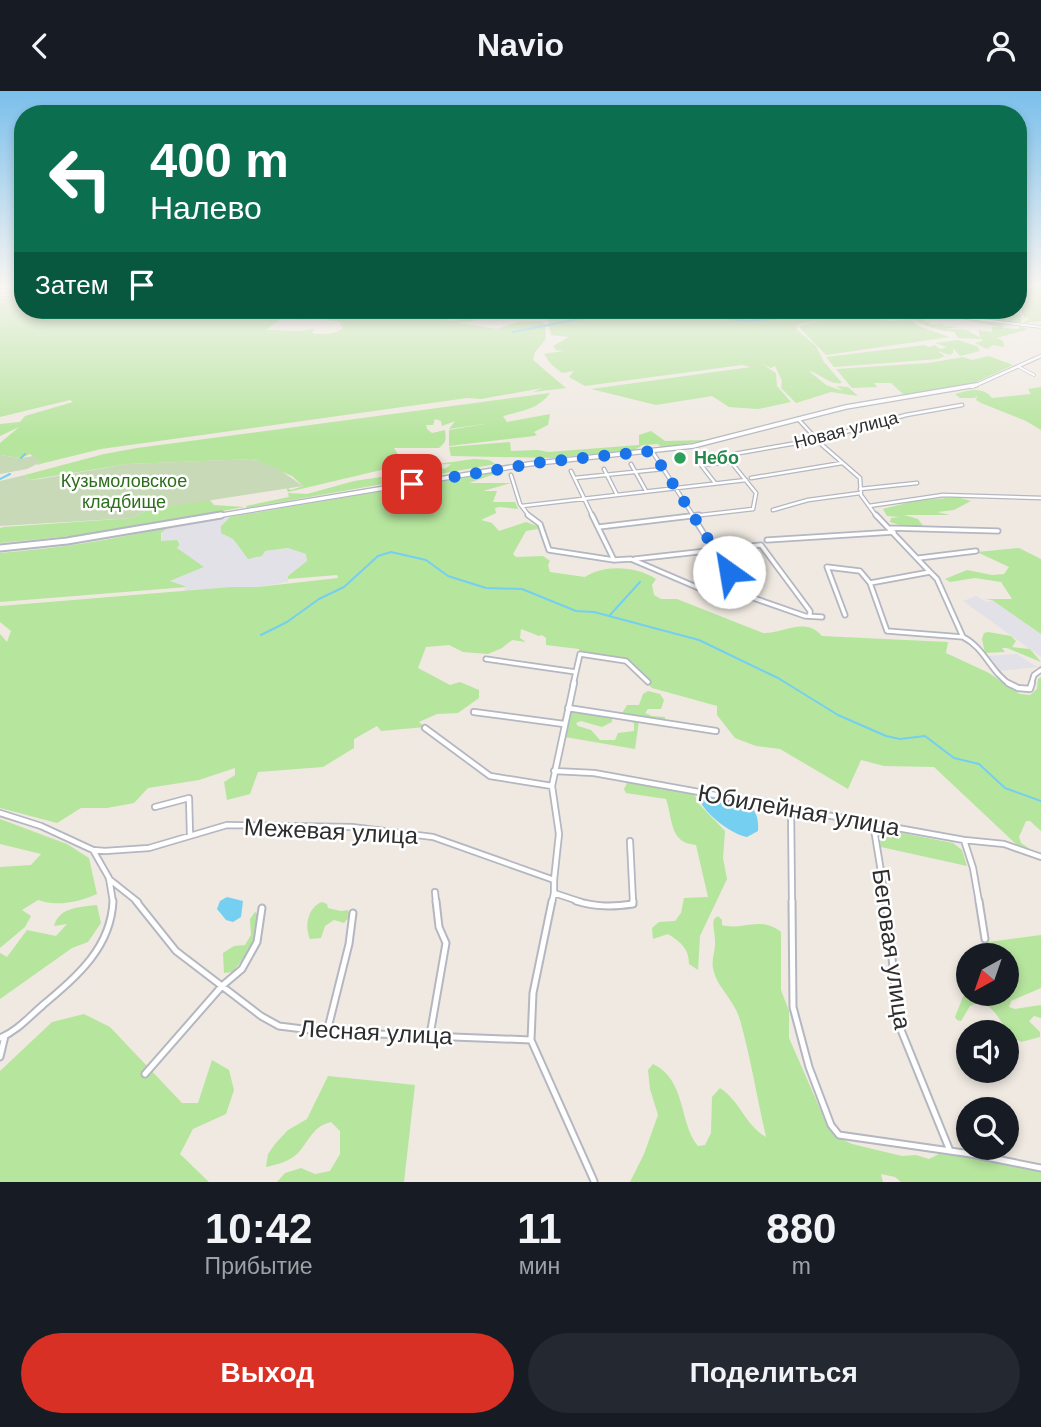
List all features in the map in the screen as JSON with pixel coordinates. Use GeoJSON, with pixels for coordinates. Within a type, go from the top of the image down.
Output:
{"type":"FeatureCollection","features":[{"type":"Feature","properties":{"kind":"main road"},"geometry":{"type":"LineString","coordinates":[[0,548],[89,538],[529,464],[652,451],[714,441],[859,405],[970,388],[1041,356]]}},
{"type":"Feature","properties":{"kind":"street"},"geometry":{"type":"LineString","coordinates":[[1018,367],[1034,375]]}},
{"type":"Feature","properties":{"kind":"street","name":"Новая улица"},"geometry":{"type":"LineString","coordinates":[[721,451],[730,455],[817,439],[905,415],[962,405]]}},
{"type":"Feature","properties":{"kind":"street"},"geometry":{"type":"LineString","coordinates":[[798,419],[860,478],[860,491],[869,506],[939,583],[963,637]]}},
{"type":"Feature","properties":{"kind":"street"},"geometry":{"type":"LineString","coordinates":[[652,451],[742,594]]}},
{"type":"Feature","properties":{"kind":"street"},"geometry":{"type":"LineString","coordinates":[[708,455],[714,463]]}},
{"type":"Feature","properties":{"kind":"street"},"geometry":{"type":"LineString","coordinates":[[599,527],[753,509],[756,493],[748,479],[731,462],[701,465],[715,484]]}},
{"type":"Feature","properties":{"kind":"street"},"geometry":{"type":"LineString","coordinates":[[522,506],[715,484],[842,463]]}},
{"type":"Feature","properties":{"kind":"street"},"geometry":{"type":"LineString","coordinates":[[631,464],[646,491]]}},
{"type":"Feature","properties":{"kind":"street"},"geometry":{"type":"LineString","coordinates":[[604,469],[617,495]]}},
{"type":"Feature","properties":{"kind":"street"},"geometry":{"type":"LineString","coordinates":[[575,478],[663,469]]}},
{"type":"Feature","properties":{"kind":"street"},"geometry":{"type":"LineString","coordinates":[[570,471],[614,560]]}},
{"type":"Feature","properties":{"kind":"street"},"geometry":{"type":"LineString","coordinates":[[511,475],[526,518],[540,524],[551,551],[614,560],[761,545],[810,611],[810,616]]}},
{"type":"Feature","properties":{"kind":"street"},"geometry":{"type":"LineString","coordinates":[[773,510],[808,500],[917,483]]}},
{"type":"Feature","properties":{"kind":"street"},"geometry":{"type":"LineString","coordinates":[[869,506],[943,495],[1041,498]]}},
{"type":"Feature","properties":{"kind":"street"},"geometry":{"type":"LineString","coordinates":[[889,528],[998,531]]}},
{"type":"Feature","properties":{"kind":"street"},"geometry":{"type":"LineString","coordinates":[[767,540],[791,541],[894,532]]}},
{"type":"Feature","properties":{"kind":"street"},"geometry":{"type":"LineString","coordinates":[[918,558],[975,551]]}},
{"type":"Feature","properties":{"kind":"street"},"geometry":{"type":"LineString","coordinates":[[631,559],[708,592],[742,594],[810,616],[822,617]]}},
{"type":"Feature","properties":{"kind":"street"},"geometry":{"type":"LineString","coordinates":[[845,615],[827,567],[860,571],[870,583],[887,631],[974,640],[990,664],[1012,687],[1031,689],[1034,675],[1041,670]]}},
{"type":"Feature","properties":{"kind":"street"},"geometry":{"type":"LineString","coordinates":[[870,583],[931,572]]}},
{"type":"Feature","properties":{"kind":"street"},"geometry":{"type":"LineString","coordinates":[[939,583],[946,582]]}},
{"type":"Feature","properties":{"kind":"street"},"geometry":{"type":"LineString","coordinates":[[594,1181],[531,1040],[533,993],[554,893],[559,834],[552,786],[580,654],[626,661],[648,682]]}},
{"type":"Feature","properties":{"kind":"street"},"geometry":{"type":"LineString","coordinates":[[486,659],[576,672]]}},
{"type":"Feature","properties":{"kind":"street"},"geometry":{"type":"LineString","coordinates":[[568,708],[716,731]]}},
{"type":"Feature","properties":{"kind":"street"},"geometry":{"type":"LineString","coordinates":[[474,712],[564,724]]}},
{"type":"Feature","properties":{"kind":"street"},"geometry":{"type":"LineString","coordinates":[[425,728],[489,775],[510,781],[552,786]]}},
{"type":"Feature","properties":{"kind":"street","name":"Юбилейная улица"},"geometry":{"type":"LineString","coordinates":[[554,771],[594,773],[791,807],[964,841],[1016,845],[1041,857]]}},
{"type":"Feature","properties":{"kind":"street"},"geometry":{"type":"LineString","coordinates":[[155,807],[189,798],[190,835]]}},
{"type":"Feature","properties":{"kind":"street"},"geometry":{"type":"LineString","coordinates":[[791,807],[789,898],[793,1007],[809,1067],[831,1125],[839,1135],[846,1137],[950,1150],[1041,1168]]}},
{"type":"Feature","properties":{"kind":"street"},"geometry":{"type":"LineString","coordinates":[[0,813],[41,826],[93,850],[109,879],[112,911],[110,929],[102,949],[51,999],[2,1037],[0,1056]]}},
{"type":"Feature","properties":{"kind":"street","name":"Беговая улица"},"geometry":{"type":"LineString","coordinates":[[873,823],[888,913],[899,1025],[950,1150]]}},
{"type":"Feature","properties":{"kind":"street","name":"Межевая улица"},"geometry":{"type":"LineString","coordinates":[[93,850],[149,848],[215,827],[352,827],[433,837],[554,880]]}},
{"type":"Feature","properties":{"kind":"street"},"geometry":{"type":"LineString","coordinates":[[554,893],[602,908],[633,904],[629,841]]}},
{"type":"Feature","properties":{"kind":"street"},"geometry":{"type":"LineString","coordinates":[[964,841],[973,868],[985,939]]}},
{"type":"Feature","properties":{"kind":"street","name":"Лесная улица"},"geometry":{"type":"LineString","coordinates":[[109,879],[140,904],[176,951],[279,1026],[327,1032],[531,1040]]}},
{"type":"Feature","properties":{"kind":"street"},"geometry":{"type":"LineString","coordinates":[[430,1035],[446,943],[439,927],[435,892]]}},
{"type":"Feature","properties":{"kind":"street"},"geometry":{"type":"LineString","coordinates":[[145,1075],[222,986],[242,969],[254,947],[262,908]]}},
{"type":"Feature","properties":{"kind":"street"},"geometry":{"type":"LineString","coordinates":[[327,1032],[349,944],[353,913]]}},
{"type":"Feature","properties":{"kind":"shaded area"},"geometry":{"type":"Polygon","coordinates":[[[230,517],[221,526],[221,533],[233,539],[247,558],[257,558],[265,551],[288,548],[307,554],[308,561],[288,576],[288,582],[258,587],[183,591],[187,587],[168,582],[204,567],[181,552],[177,547],[181,544],[179,541],[161,541],[163,530],[171,525],[230,517]]]}},
{"type":"Feature","properties":{"kind":"shaded area"},"geometry":{"type":"Polygon","coordinates":[[[976,596],[987,602],[992,600],[1041,634],[1041,657],[963,601],[976,596]]]}},
{"type":"Feature","properties":{"kind":"shaded area"},"geometry":{"type":"Polygon","coordinates":[[[1017,654],[1037,667],[1000,671],[987,656],[1017,654]]]}},
{"type":"Feature","properties":{"kind":"green space"},"geometry":{"type":"Polygon","coordinates":[[[0,336],[546,336],[533,360],[566,388],[533,392],[543,388],[481,399],[467,398],[101,449],[36,465],[40,462],[30,454],[21,458],[0,455],[0,443],[19,427],[0,436],[0,424],[20,422],[25,416],[73,402],[70,400],[0,417],[0,336]]]}},
{"type":"Feature","properties":{"kind":"green space"},"geometry":{"type":"Polygon","coordinates":[[[559,336],[804,336],[816,346],[824,362],[842,383],[832,382],[809,371],[826,385],[843,391],[836,386],[848,387],[858,396],[831,392],[796,403],[781,388],[782,381],[775,366],[771,368],[762,364],[776,373],[777,386],[791,402],[758,409],[729,407],[712,396],[656,405],[591,389],[751,367],[742,365],[585,386],[569,377],[574,371],[562,373],[544,354],[563,351],[556,350],[553,346],[569,337],[559,336]]]}},
{"type":"Feature","properties":{"kind":"green space"},"geometry":{"type":"Polygon","coordinates":[[[808,336],[950,337],[826,355],[808,336]]]}},
{"type":"Feature","properties":{"kind":"green space"},"geometry":{"type":"Polygon","coordinates":[[[957,336],[1004,336],[997,338],[1003,341],[1004,347],[993,345],[987,349],[975,343],[983,341],[982,339],[957,336]]]}},
{"type":"Feature","properties":{"kind":"green space"},"geometry":{"type":"Polygon","coordinates":[[[958,340],[977,346],[980,351],[960,356],[953,348],[950,355],[937,351],[945,356],[938,359],[834,367],[826,357],[925,345],[935,345],[940,349],[947,347],[935,343],[958,340]]]}},
{"type":"Feature","properties":{"kind":"green space"},"geometry":{"type":"Polygon","coordinates":[[[989,356],[1013,365],[972,384],[905,396],[891,383],[874,383],[877,387],[852,388],[836,369],[928,363],[963,357],[972,360],[989,356]]]}},
{"type":"Feature","properties":{"kind":"green space"},"geometry":{"type":"Polygon","coordinates":[[[1041,387],[1041,430],[981,403],[976,400],[977,395],[975,398],[960,398],[955,394],[976,390],[989,394],[992,398],[1031,394],[1028,389],[1041,387]]]}},
{"type":"Feature","properties":{"kind":"green space"},"geometry":{"type":"Polygon","coordinates":[[[550,393],[535,406],[503,416],[507,422],[550,414],[548,425],[534,432],[537,435],[449,446],[449,430],[490,423],[449,429],[455,421],[442,426],[441,421],[435,419],[433,425],[426,425],[432,433],[445,430],[445,440],[439,448],[394,448],[399,456],[418,459],[415,462],[288,492],[286,487],[291,490],[303,486],[292,476],[253,459],[128,464],[29,480],[25,475],[137,448],[550,393]]]}},
{"type":"Feature","properties":{"kind":"green space"},"geometry":{"type":"Polygon","coordinates":[[[651,431],[665,441],[707,440],[662,448],[658,444],[643,445],[634,450],[554,458],[451,456],[449,447],[510,442],[511,451],[548,452],[639,445],[639,435],[651,431]]]}},
{"type":"Feature","properties":{"kind":"green space"},"geometry":{"type":"Polygon","coordinates":[[[0,455],[21,458],[34,456],[41,462],[27,469],[0,474],[0,455]]]}},
{"type":"Feature","properties":{"kind":"green space","name":"Кузьмоловское кладбище"},"geometry":{"type":"Polygon","coordinates":[[[252,459],[277,468],[303,486],[147,510],[133,518],[0,526],[0,481],[25,475],[29,480],[40,479],[128,464],[252,459]]]}},
{"type":"Feature","properties":{"kind":"green space"},"geometry":{"type":"Polygon","coordinates":[[[474,459],[489,460],[496,464],[247,508],[246,506],[289,497],[288,493],[307,494],[354,481],[401,474],[409,469],[409,472],[418,470],[411,469],[424,467],[425,470],[436,472],[439,467],[445,469],[451,464],[430,465],[474,459]]]}},
{"type":"Feature","properties":{"kind":"green space"},"geometry":{"type":"Polygon","coordinates":[[[506,470],[469,483],[511,483],[483,491],[497,491],[493,502],[515,502],[518,509],[495,508],[496,513],[481,520],[492,523],[499,531],[526,522],[537,526],[538,529],[526,531],[513,554],[516,557],[543,556],[550,561],[550,572],[585,577],[610,568],[639,571],[656,579],[652,585],[654,595],[661,599],[677,599],[763,633],[808,627],[822,636],[948,642],[946,653],[989,673],[1020,694],[1030,695],[1037,689],[1038,679],[1041,677],[1041,831],[1030,821],[1026,821],[1019,837],[1021,843],[1030,849],[1017,845],[934,767],[884,766],[861,760],[848,789],[780,749],[756,746],[735,738],[717,715],[717,706],[652,688],[625,662],[580,655],[579,649],[546,645],[546,638],[542,635],[521,629],[520,638],[526,642],[512,640],[488,654],[463,652],[449,645],[426,647],[418,668],[450,685],[460,682],[479,690],[479,698],[458,713],[437,714],[419,722],[425,727],[381,731],[377,726],[354,739],[354,748],[323,767],[258,772],[250,794],[227,800],[224,782],[235,775],[235,768],[199,780],[148,788],[134,803],[107,808],[81,808],[57,823],[0,808],[0,634],[7,642],[11,631],[0,622],[0,606],[258,587],[338,578],[337,575],[288,579],[288,576],[307,561],[306,554],[288,548],[265,551],[262,556],[248,559],[233,539],[221,533],[221,526],[230,517],[506,470]]]}},
{"type":"Feature","properties":{"kind":"green space"},"geometry":{"type":"Polygon","coordinates":[[[957,497],[971,501],[954,510],[937,512],[950,515],[904,515],[918,519],[924,527],[890,522],[891,518],[900,517],[887,516],[883,509],[914,501],[957,497]]]}},
{"type":"Feature","properties":{"kind":"green space"},"geometry":{"type":"Polygon","coordinates":[[[209,499],[214,505],[244,507],[103,533],[0,543],[0,528],[4,527],[133,518],[147,510],[209,499]]]}},
{"type":"Feature","properties":{"kind":"green space"},"geometry":{"type":"Polygon","coordinates":[[[170,526],[161,533],[161,541],[177,540],[180,544],[177,548],[204,567],[170,581],[187,587],[0,602],[0,553],[86,543],[170,526]]]}},
{"type":"Feature","properties":{"kind":"green space"},"geometry":{"type":"Polygon","coordinates":[[[1019,548],[1041,559],[1041,634],[992,600],[984,599],[1012,599],[1001,582],[975,578],[950,582],[945,579],[967,570],[992,575],[1004,574],[1009,567],[977,552],[1019,548]]]}},
{"type":"Feature","properties":{"kind":"green space"},"geometry":{"type":"Polygon","coordinates":[[[984,633],[1011,636],[1016,641],[1012,647],[1030,649],[1041,662],[1007,648],[1002,648],[1005,652],[985,653],[982,639],[984,633]]]}},
{"type":"Feature","properties":{"kind":"green space"},"geometry":{"type":"Polygon","coordinates":[[[648,691],[660,694],[664,700],[661,709],[648,709],[645,713],[665,717],[665,720],[621,715],[627,705],[639,705],[643,694],[648,691]]]}},
{"type":"Feature","properties":{"kind":"green space"},"geometry":{"type":"Polygon","coordinates":[[[574,711],[612,718],[612,722],[602,727],[581,721],[576,723],[591,730],[600,740],[615,740],[618,733],[634,731],[634,723],[621,718],[639,721],[635,749],[565,737],[569,714],[574,711]]]}},
{"type":"Feature","properties":{"kind":"green space"},"geometry":{"type":"Polygon","coordinates":[[[628,781],[694,793],[698,803],[725,831],[723,858],[727,879],[700,936],[698,970],[689,964],[688,954],[680,943],[668,934],[653,939],[652,928],[659,922],[675,921],[681,913],[684,898],[708,897],[696,845],[681,840],[676,835],[666,799],[626,793],[624,789],[628,781]]]}},
{"type":"Feature","properties":{"kind":"green space"},"geometry":{"type":"Polygon","coordinates":[[[0,819],[67,844],[89,858],[97,894],[68,903],[38,900],[22,910],[31,916],[25,927],[0,948],[0,867],[31,865],[41,854],[0,844],[0,819]]]}},
{"type":"Feature","properties":{"kind":"green space"},"geometry":{"type":"Polygon","coordinates":[[[882,829],[953,843],[962,850],[967,866],[881,847],[879,835],[882,829]]]}},
{"type":"Feature","properties":{"kind":"green space"},"geometry":{"type":"Polygon","coordinates":[[[322,902],[327,904],[328,908],[348,910],[350,916],[344,923],[334,920],[325,926],[321,938],[310,939],[308,918],[313,908],[322,902]]]}},
{"type":"Feature","properties":{"kind":"green space"},"geometry":{"type":"Polygon","coordinates":[[[97,905],[101,923],[88,942],[72,948],[0,999],[0,953],[7,957],[27,930],[56,936],[67,924],[54,926],[60,915],[71,909],[97,905]]]}},
{"type":"Feature","properties":{"kind":"green space"},"geometry":{"type":"Polygon","coordinates":[[[255,912],[259,915],[251,948],[233,972],[224,973],[223,953],[234,946],[245,945],[251,935],[250,919],[255,912]]]}},
{"type":"Feature","properties":{"kind":"green space"},"geometry":{"type":"Polygon","coordinates":[[[718,916],[722,925],[758,924],[781,932],[781,990],[789,1011],[789,1038],[828,1127],[835,1136],[852,1144],[902,1156],[916,1155],[929,1159],[939,1154],[956,1155],[956,1160],[983,1160],[1041,1171],[1041,1182],[901,1182],[895,1177],[881,1174],[883,1182],[630,1182],[644,1154],[658,1115],[650,1089],[648,1070],[653,1064],[664,1071],[672,1081],[692,1137],[698,1146],[705,1145],[711,1133],[712,1097],[720,1088],[733,1100],[753,1127],[766,1137],[740,1020],[713,968],[714,919],[718,916]]]}},
{"type":"Feature","properties":{"kind":"green space"},"geometry":{"type":"Polygon","coordinates":[[[1041,935],[1041,988],[1019,998],[1019,943],[988,942],[1041,935]]]}},
{"type":"Feature","properties":{"kind":"green space"},"geometry":{"type":"Polygon","coordinates":[[[1041,1005],[1041,1018],[1034,1016],[1029,1021],[1040,1032],[1040,1037],[1021,1042],[1019,1020],[999,1020],[988,1006],[1009,1006],[1015,1009],[1041,1005]]]}},
{"type":"Feature","properties":{"kind":"green space"},"geometry":{"type":"Polygon","coordinates":[[[959,1006],[970,1006],[962,1020],[955,1017],[959,1006]]]}},
{"type":"Feature","properties":{"kind":"green space"},"geometry":{"type":"Polygon","coordinates":[[[84,1014],[110,1027],[182,1103],[198,1103],[212,1060],[229,1070],[234,1090],[226,1114],[193,1129],[180,1154],[209,1182],[0,1182],[0,1071],[52,1022],[84,1014]]]}},
{"type":"Feature","properties":{"kind":"green space"},"geometry":{"type":"Polygon","coordinates":[[[328,1076],[415,1085],[404,1182],[277,1182],[285,1173],[301,1168],[315,1174],[330,1171],[340,1154],[340,1131],[331,1122],[316,1130],[295,1156],[266,1167],[268,1154],[275,1144],[288,1130],[307,1119],[328,1076]]]}},
{"type":"Feature","properties":{"kind":"water"},"geometry":{"type":"Polygon","coordinates":[[[698,795],[745,801],[756,814],[758,831],[747,837],[733,832],[710,815],[698,795]]]}},
{"type":"Feature","properties":{"kind":"water"},"geometry":{"type":"Polygon","coordinates":[[[227,897],[243,901],[241,917],[233,922],[226,920],[217,909],[220,901],[227,897]]]}},
{"type":"Feature","properties":{"kind":"waterway"},"geometry":{"type":"LineString","coordinates":[[21,458],[25,454]]}},
{"type":"Feature","properties":{"kind":"waterway"},"geometry":{"type":"LineString","coordinates":[[0,479],[10,474]]}},
{"type":"Feature","properties":{"kind":"waterway"},"geometry":{"type":"LineString","coordinates":[[261,635],[287,622],[319,599],[344,587],[378,556],[391,552],[426,560],[448,576],[486,588],[522,589],[576,611],[594,612],[699,640],[778,678],[838,715],[886,736],[900,739],[925,736],[954,758],[979,764],[1005,788],[1041,801]]}},
{"type":"Feature","properties":{"kind":"waterway"},"geometry":{"type":"LineString","coordinates":[[610,615],[640,582]]}},
{"type":"Feature","properties":{"kind":"place","name":"Небо"},"geometry":{"type":"Point","coordinates":[680,458]}},
{"type":"Feature","properties":{"kind":"route"},"geometry":{"type":"LineString","coordinates":[[412,484],[543,462],[652,451],[729,572]]}}]}
